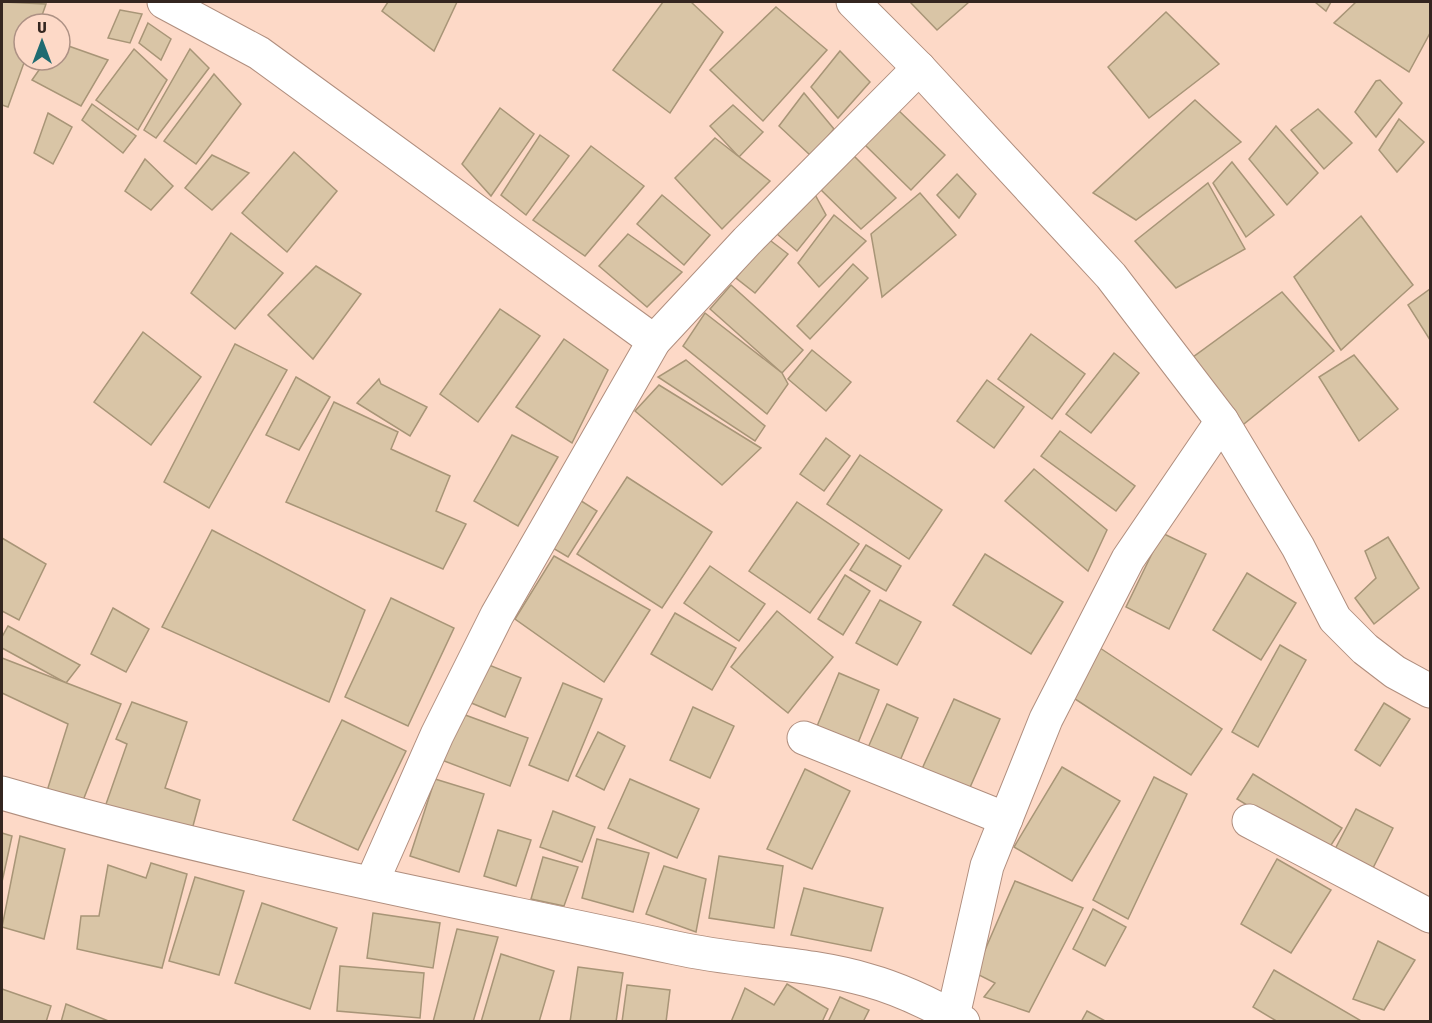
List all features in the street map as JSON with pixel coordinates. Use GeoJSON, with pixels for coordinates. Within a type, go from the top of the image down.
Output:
{"type":"FeatureCollection","features":[{"type":"Feature","properties":{"kind":"street"},"geometry":{"type":"LineString","coordinates":[[164,2],[259,53],[654,341]]}},
{"type":"Feature","properties":{"kind":"street"},"geometry":{"type":"LineString","coordinates":[[853,2],[919,69],[1111,276],[1222,421],[1298,547],[1335,619],[1365,649],[1395,672],[1431,691]]}},
{"type":"Feature","properties":{"kind":"street"},"geometry":{"type":"LineString","coordinates":[[372,882],[437,735],[496,615],[654,341],[747,241],[919,69]]}},
{"type":"Feature","properties":{"kind":"street"},"geometry":{"type":"LineString","coordinates":[[2,793],[112,825],[713,956],[808,968],[866,980],[904,993],[958,1018],[987,866],[1046,719],[1128,559],[1222,421]]}},
{"type":"Feature","properties":{"kind":"street"},"geometry":{"type":"LineString","coordinates":[[804,738],[1006,819]]}},
{"type":"Feature","properties":{"kind":"street"},"geometry":{"type":"LineString","coordinates":[[1249,821],[1431,916]]}},
{"type":"Feature","properties":{"kind":"building"},"geometry":{"type":"Polygon","coordinates":[[[2,2],[46,4],[43,12],[12,12],[12,72],[21,72],[8,107],[2,105],[2,2]]]}},
{"type":"Feature","properties":{"kind":"building"},"geometry":{"type":"Polygon","coordinates":[[[388,2],[457,2],[434,51],[382,11],[388,2]]]}},
{"type":"Feature","properties":{"kind":"building"},"geometry":{"type":"Polygon","coordinates":[[[663,2],[691,2],[723,32],[670,113],[613,70],[663,2]]]}},
{"type":"Feature","properties":{"kind":"building"},"geometry":{"type":"Polygon","coordinates":[[[910,2],[969,2],[937,30],[910,2]]]}},
{"type":"Feature","properties":{"kind":"building"},"geometry":{"type":"Polygon","coordinates":[[[1315,2],[1331,2],[1326,11],[1315,2]]]}},
{"type":"Feature","properties":{"kind":"building"},"geometry":{"type":"Polygon","coordinates":[[[1356,2],[1430,2],[1430,33],[1409,72],[1334,23],[1356,2]]]}},
{"type":"Feature","properties":{"kind":"building"},"geometry":{"type":"Polygon","coordinates":[[[776,7],[827,50],[763,121],[710,70],[776,7]]]}},
{"type":"Feature","properties":{"kind":"building"},"geometry":{"type":"Polygon","coordinates":[[[120,10],[142,14],[130,43],[108,38],[120,10]]]}},
{"type":"Feature","properties":{"kind":"building"},"geometry":{"type":"Polygon","coordinates":[[[1166,12],[1219,64],[1149,118],[1108,67],[1166,12]]]}},
{"type":"Feature","properties":{"kind":"building"},"geometry":{"type":"Polygon","coordinates":[[[148,23],[171,39],[161,60],[139,43],[148,23]]]}},
{"type":"Feature","properties":{"kind":"building"},"geometry":{"type":"Polygon","coordinates":[[[72,47],[108,60],[81,106],[32,80],[38,72],[72,72],[72,47]]]}},
{"type":"Feature","properties":{"kind":"building"},"geometry":{"type":"Polygon","coordinates":[[[134,49],[167,80],[138,130],[96,100],[134,49]]]}},
{"type":"Feature","properties":{"kind":"building"},"geometry":{"type":"Polygon","coordinates":[[[190,49],[209,68],[156,138],[144,130],[190,49]]]}},
{"type":"Feature","properties":{"kind":"building"},"geometry":{"type":"Polygon","coordinates":[[[840,51],[870,82],[838,118],[811,87],[840,51]]]}},
{"type":"Feature","properties":{"kind":"building"},"geometry":{"type":"Polygon","coordinates":[[[214,74],[241,104],[196,164],[164,141],[214,74]]]}},
{"type":"Feature","properties":{"kind":"building"},"geometry":{"type":"Polygon","coordinates":[[[1380,80],[1402,103],[1376,137],[1355,112],[1376,81],[1380,80]]]}},
{"type":"Feature","properties":{"kind":"building"},"geometry":{"type":"Polygon","coordinates":[[[804,93],[834,129],[811,156],[779,126],[804,93]]]}},
{"type":"Feature","properties":{"kind":"building"},"geometry":{"type":"Polygon","coordinates":[[[1195,100],[1241,142],[1136,220],[1093,193],[1195,100]]]}},
{"type":"Feature","properties":{"kind":"building"},"geometry":{"type":"Polygon","coordinates":[[[92,104],[136,136],[123,153],[82,120],[92,104]]]}},
{"type":"Feature","properties":{"kind":"building"},"geometry":{"type":"Polygon","coordinates":[[[733,105],[763,132],[739,157],[710,126],[733,105]]]}},
{"type":"Feature","properties":{"kind":"building"},"geometry":{"type":"Polygon","coordinates":[[[500,108],[534,134],[491,196],[462,164],[500,108]]]}},
{"type":"Feature","properties":{"kind":"building"},"geometry":{"type":"Polygon","coordinates":[[[896,108],[945,155],[911,190],[865,145],[896,108]]]}},
{"type":"Feature","properties":{"kind":"building"},"geometry":{"type":"Polygon","coordinates":[[[1318,109],[1352,143],[1324,169],[1291,130],[1318,109]]]}},
{"type":"Feature","properties":{"kind":"building"},"geometry":{"type":"Polygon","coordinates":[[[48,113],[72,127],[53,164],[34,153],[48,113]]]}},
{"type":"Feature","properties":{"kind":"building"},"geometry":{"type":"Polygon","coordinates":[[[1399,119],[1424,142],[1397,172],[1379,150],[1399,119]]]}},
{"type":"Feature","properties":{"kind":"building"},"geometry":{"type":"Polygon","coordinates":[[[1276,126],[1318,173],[1287,205],[1249,159],[1276,126]]]}},
{"type":"Feature","properties":{"kind":"building"},"geometry":{"type":"Polygon","coordinates":[[[540,135],[569,156],[526,215],[501,195],[540,135]]]}},
{"type":"Feature","properties":{"kind":"building"},"geometry":{"type":"Polygon","coordinates":[[[715,138],[770,181],[722,229],[675,178],[715,138]]]}},
{"type":"Feature","properties":{"kind":"building"},"geometry":{"type":"Polygon","coordinates":[[[591,146],[644,186],[585,256],[533,220],[591,146]]]}},
{"type":"Feature","properties":{"kind":"building"},"geometry":{"type":"Polygon","coordinates":[[[294,152],[337,191],[287,252],[242,213],[294,152]]]}},
{"type":"Feature","properties":{"kind":"building"},"geometry":{"type":"Polygon","coordinates":[[[852,154],[896,198],[861,229],[818,187],[852,154]]]}},
{"type":"Feature","properties":{"kind":"building"},"geometry":{"type":"Polygon","coordinates":[[[212,155],[249,173],[212,210],[185,188],[212,155]]]}},
{"type":"Feature","properties":{"kind":"building"},"geometry":{"type":"Polygon","coordinates":[[[145,159],[173,186],[151,210],[125,191],[145,159]]]}},
{"type":"Feature","properties":{"kind":"building"},"geometry":{"type":"Polygon","coordinates":[[[1232,162],[1274,215],[1246,237],[1213,183],[1232,162]]]}},
{"type":"Feature","properties":{"kind":"building"},"geometry":{"type":"Polygon","coordinates":[[[957,174],[976,194],[959,218],[937,195],[957,174]]]}},
{"type":"Feature","properties":{"kind":"building"},"geometry":{"type":"Polygon","coordinates":[[[1208,183],[1245,249],[1176,288],[1135,241],[1208,183]]]}},
{"type":"Feature","properties":{"kind":"building"},"geometry":{"type":"Polygon","coordinates":[[[812,189],[826,215],[797,251],[777,234],[812,189]]]}},
{"type":"Feature","properties":{"kind":"building"},"geometry":{"type":"Polygon","coordinates":[[[920,193],[956,235],[882,297],[871,234],[920,193]]]}},
{"type":"Feature","properties":{"kind":"building"},"geometry":{"type":"Polygon","coordinates":[[[662,195],[710,235],[684,265],[637,224],[662,195]]]}},
{"type":"Feature","properties":{"kind":"building"},"geometry":{"type":"Polygon","coordinates":[[[834,215],[866,241],[819,287],[798,263],[834,215]]]}},
{"type":"Feature","properties":{"kind":"building"},"geometry":{"type":"Polygon","coordinates":[[[1361,216],[1413,285],[1341,350],[1294,277],[1361,216]]]}},
{"type":"Feature","properties":{"kind":"building"},"geometry":{"type":"Polygon","coordinates":[[[231,233],[283,273],[235,329],[191,293],[231,233]]]}},
{"type":"Feature","properties":{"kind":"building"},"geometry":{"type":"Polygon","coordinates":[[[628,234],[682,272],[647,307],[599,266],[628,234]]]}},
{"type":"Feature","properties":{"kind":"building"},"geometry":{"type":"Polygon","coordinates":[[[767,238],[788,254],[755,293],[736,278],[767,238]]]}},
{"type":"Feature","properties":{"kind":"building"},"geometry":{"type":"Polygon","coordinates":[[[853,264],[868,278],[810,339],[797,326],[853,264]]]}},
{"type":"Feature","properties":{"kind":"building"},"geometry":{"type":"Polygon","coordinates":[[[316,266],[361,294],[313,359],[268,315],[316,266]]]}},
{"type":"Feature","properties":{"kind":"building"},"geometry":{"type":"Polygon","coordinates":[[[731,285],[803,350],[782,373],[710,309],[731,285]]]}},
{"type":"Feature","properties":{"kind":"building"},"geometry":{"type":"Polygon","coordinates":[[[1430,289],[1430,340],[1408,305],[1430,289]]]}},
{"type":"Feature","properties":{"kind":"building"},"geometry":{"type":"Polygon","coordinates":[[[1282,292],[1334,351],[1239,428],[1189,360],[1282,292]]]}},
{"type":"Feature","properties":{"kind":"building"},"geometry":{"type":"Polygon","coordinates":[[[500,309],[540,336],[478,422],[440,394],[500,309]]]}},
{"type":"Feature","properties":{"kind":"building"},"geometry":{"type":"Polygon","coordinates":[[[705,313],[782,373],[788,384],[767,414],[683,346],[705,313]]]}},
{"type":"Feature","properties":{"kind":"building"},"geometry":{"type":"Polygon","coordinates":[[[143,332],[201,377],[151,445],[94,402],[143,332]]]}},
{"type":"Feature","properties":{"kind":"building"},"geometry":{"type":"Polygon","coordinates":[[[1031,334],[1085,374],[1052,419],[998,379],[1031,334]]]}},
{"type":"Feature","properties":{"kind":"building"},"geometry":{"type":"Polygon","coordinates":[[[564,339],[608,370],[572,443],[516,407],[564,339]]]}},
{"type":"Feature","properties":{"kind":"building"},"geometry":{"type":"Polygon","coordinates":[[[235,344],[287,370],[209,508],[164,482],[235,344]]]}},
{"type":"Feature","properties":{"kind":"building"},"geometry":{"type":"Polygon","coordinates":[[[812,350],[851,382],[826,411],[788,379],[812,350]]]}},
{"type":"Feature","properties":{"kind":"building"},"geometry":{"type":"Polygon","coordinates":[[[1114,353],[1139,373],[1091,433],[1066,414],[1114,353]]]}},
{"type":"Feature","properties":{"kind":"building"},"geometry":{"type":"Polygon","coordinates":[[[1354,355],[1398,409],[1359,441],[1319,377],[1354,355]]]}},
{"type":"Feature","properties":{"kind":"building"},"geometry":{"type":"Polygon","coordinates":[[[686,360],[765,426],[755,441],[658,377],[686,360]]]}},
{"type":"Feature","properties":{"kind":"building"},"geometry":{"type":"Polygon","coordinates":[[[296,377],[330,397],[299,450],[266,435],[296,377]]]}},
{"type":"Feature","properties":{"kind":"building"},"geometry":{"type":"Polygon","coordinates":[[[379,379],[381,384],[427,407],[410,436],[357,403],[379,379]]]}},
{"type":"Feature","properties":{"kind":"building"},"geometry":{"type":"Polygon","coordinates":[[[987,380],[1024,407],[994,448],[957,421],[987,380]]]}},
{"type":"Feature","properties":{"kind":"building"},"geometry":{"type":"Polygon","coordinates":[[[659,385],[761,448],[722,485],[635,411],[659,385]]]}},
{"type":"Feature","properties":{"kind":"building"},"geometry":{"type":"Polygon","coordinates":[[[334,402],[398,432],[391,449],[450,476],[436,511],[466,524],[443,569],[286,502],[334,402]]]}},
{"type":"Feature","properties":{"kind":"building"},"geometry":{"type":"Polygon","coordinates":[[[1060,431],[1135,486],[1116,511],[1041,456],[1060,431]]]}},
{"type":"Feature","properties":{"kind":"building"},"geometry":{"type":"Polygon","coordinates":[[[512,435],[558,457],[518,526],[474,501],[512,435]]]}},
{"type":"Feature","properties":{"kind":"building"},"geometry":{"type":"Polygon","coordinates":[[[826,438],[850,456],[824,491],[800,474],[826,438]]]}},
{"type":"Feature","properties":{"kind":"building"},"geometry":{"type":"Polygon","coordinates":[[[860,455],[942,510],[909,559],[827,504],[860,455]]]}},
{"type":"Feature","properties":{"kind":"building"},"geometry":{"type":"Polygon","coordinates":[[[1034,469],[1107,530],[1088,571],[1005,501],[1034,469]]]}},
{"type":"Feature","properties":{"kind":"building"},"geometry":{"type":"Polygon","coordinates":[[[627,477],[712,532],[662,608],[577,554],[627,477]]]}},
{"type":"Feature","properties":{"kind":"building"},"geometry":{"type":"Polygon","coordinates":[[[575,497],[597,511],[568,557],[546,544],[575,497]]]}},
{"type":"Feature","properties":{"kind":"building"},"geometry":{"type":"Polygon","coordinates":[[[797,502],[859,544],[810,613],[749,571],[797,502]]]}},
{"type":"Feature","properties":{"kind":"building"},"geometry":{"type":"Polygon","coordinates":[[[212,530],[365,610],[329,702],[162,627],[212,530]]]}},
{"type":"Feature","properties":{"kind":"building"},"geometry":{"type":"Polygon","coordinates":[[[1162,533],[1206,554],[1169,629],[1126,607],[1162,533]]]}},
{"type":"Feature","properties":{"kind":"building"},"geometry":{"type":"Polygon","coordinates":[[[1388,537],[1419,588],[1374,624],[1355,598],[1376,578],[1365,551],[1388,537]]]}},
{"type":"Feature","properties":{"kind":"building"},"geometry":{"type":"Polygon","coordinates":[[[2,538],[46,564],[19,620],[2,611],[2,538]]]}},
{"type":"Feature","properties":{"kind":"building"},"geometry":{"type":"Polygon","coordinates":[[[866,545],[901,566],[886,591],[850,570],[866,545]]]}},
{"type":"Feature","properties":{"kind":"building"},"geometry":{"type":"Polygon","coordinates":[[[985,554],[1063,602],[1031,654],[953,605],[985,554]]]}},
{"type":"Feature","properties":{"kind":"building"},"geometry":{"type":"Polygon","coordinates":[[[554,556],[650,610],[604,682],[515,619],[554,556]]]}},
{"type":"Feature","properties":{"kind":"building"},"geometry":{"type":"Polygon","coordinates":[[[710,566],[765,604],[739,641],[684,603],[710,566]]]}},
{"type":"Feature","properties":{"kind":"building"},"geometry":{"type":"Polygon","coordinates":[[[1247,573],[1296,603],[1261,660],[1213,630],[1247,573]]]}},
{"type":"Feature","properties":{"kind":"building"},"geometry":{"type":"Polygon","coordinates":[[[845,575],[870,591],[843,635],[818,619],[845,575]]]}},
{"type":"Feature","properties":{"kind":"building"},"geometry":{"type":"Polygon","coordinates":[[[391,598],[454,628],[408,726],[345,697],[391,598]]]}},
{"type":"Feature","properties":{"kind":"building"},"geometry":{"type":"Polygon","coordinates":[[[880,600],[921,622],[897,665],[856,643],[880,600]]]}},
{"type":"Feature","properties":{"kind":"building"},"geometry":{"type":"Polygon","coordinates":[[[113,608],[149,629],[126,672],[91,654],[113,608]]]}},
{"type":"Feature","properties":{"kind":"building"},"geometry":{"type":"Polygon","coordinates":[[[777,611],[833,657],[788,713],[731,667],[777,611]]]}},
{"type":"Feature","properties":{"kind":"building"},"geometry":{"type":"Polygon","coordinates":[[[675,613],[736,648],[712,690],[651,654],[675,613]]]}},
{"type":"Feature","properties":{"kind":"building"},"geometry":{"type":"Polygon","coordinates":[[[8,626],[80,665],[66,683],[2,648],[2,637],[8,626]]]}},
{"type":"Feature","properties":{"kind":"building"},"geometry":{"type":"Polygon","coordinates":[[[1280,645],[1306,660],[1258,747],[1232,732],[1280,645]]]}},
{"type":"Feature","properties":{"kind":"building"},"geometry":{"type":"Polygon","coordinates":[[[1100,648],[1222,729],[1191,775],[1069,695],[1100,648]]]}},
{"type":"Feature","properties":{"kind":"building"},"geometry":{"type":"Polygon","coordinates":[[[2,658],[121,704],[82,803],[47,791],[68,724],[2,693],[2,658]]]}},
{"type":"Feature","properties":{"kind":"building"},"geometry":{"type":"Polygon","coordinates":[[[484,663],[521,678],[505,717],[469,702],[484,663]]]}},
{"type":"Feature","properties":{"kind":"building"},"geometry":{"type":"Polygon","coordinates":[[[839,673],[879,690],[856,748],[815,731],[839,673]]]}},
{"type":"Feature","properties":{"kind":"building"},"geometry":{"type":"Polygon","coordinates":[[[563,683],[602,699],[568,781],[529,765],[563,683]]]}},
{"type":"Feature","properties":{"kind":"building"},"geometry":{"type":"Polygon","coordinates":[[[954,699],[1000,719],[968,792],[921,771],[954,699]]]}},
{"type":"Feature","properties":{"kind":"building"},"geometry":{"type":"Polygon","coordinates":[[[132,702],[187,722],[165,788],[200,800],[190,837],[105,807],[127,744],[116,739],[132,702]]]}},
{"type":"Feature","properties":{"kind":"building"},"geometry":{"type":"Polygon","coordinates":[[[1384,703],[1410,719],[1380,766],[1355,750],[1384,703]]]}},
{"type":"Feature","properties":{"kind":"building"},"geometry":{"type":"Polygon","coordinates":[[[887,704],[918,718],[899,763],[867,750],[887,704]]]}},
{"type":"Feature","properties":{"kind":"building"},"geometry":{"type":"Polygon","coordinates":[[[693,707],[734,726],[710,778],[670,760],[693,707]]]}},
{"type":"Feature","properties":{"kind":"building"},"geometry":{"type":"Polygon","coordinates":[[[457,712],[528,738],[510,786],[439,759],[457,712]]]}},
{"type":"Feature","properties":{"kind":"building"},"geometry":{"type":"Polygon","coordinates":[[[342,720],[406,751],[358,850],[293,820],[342,720]]]}},
{"type":"Feature","properties":{"kind":"building"},"geometry":{"type":"Polygon","coordinates":[[[598,732],[625,746],[604,790],[576,776],[598,732]]]}},
{"type":"Feature","properties":{"kind":"building"},"geometry":{"type":"Polygon","coordinates":[[[1062,767],[1120,801],[1072,881],[1014,847],[1062,767]]]}},
{"type":"Feature","properties":{"kind":"building"},"geometry":{"type":"Polygon","coordinates":[[[805,769],[850,791],[812,869],[767,849],[805,769]]]}},
{"type":"Feature","properties":{"kind":"building"},"geometry":{"type":"Polygon","coordinates":[[[1253,774],[1342,828],[1326,853],[1237,799],[1253,774]]]}},
{"type":"Feature","properties":{"kind":"building"},"geometry":{"type":"Polygon","coordinates":[[[1154,777],[1187,794],[1128,919],[1093,900],[1154,777]]]}},
{"type":"Feature","properties":{"kind":"building"},"geometry":{"type":"Polygon","coordinates":[[[435,779],[484,794],[459,872],[410,856],[435,779]]]}},
{"type":"Feature","properties":{"kind":"building"},"geometry":{"type":"Polygon","coordinates":[[[630,779],[699,809],[677,858],[608,828],[630,779]]]}},
{"type":"Feature","properties":{"kind":"building"},"geometry":{"type":"Polygon","coordinates":[[[1356,809],[1393,828],[1370,874],[1332,855],[1356,809]]]}},
{"type":"Feature","properties":{"kind":"building"},"geometry":{"type":"Polygon","coordinates":[[[553,811],[595,827],[582,862],[540,847],[553,811]]]}},
{"type":"Feature","properties":{"kind":"building"},"geometry":{"type":"Polygon","coordinates":[[[498,830],[531,840],[516,886],[484,876],[498,830]]]}},
{"type":"Feature","properties":{"kind":"building"},"geometry":{"type":"Polygon","coordinates":[[[2,833],[12,836],[2,882],[2,833]]]}},
{"type":"Feature","properties":{"kind":"building"},"geometry":{"type":"Polygon","coordinates":[[[20,836],[65,849],[44,939],[2,927],[20,836]]]}},
{"type":"Feature","properties":{"kind":"building"},"geometry":{"type":"Polygon","coordinates":[[[597,839],[649,853],[633,912],[582,898],[597,839]]]}},
{"type":"Feature","properties":{"kind":"building"},"geometry":{"type":"Polygon","coordinates":[[[719,856],[783,866],[774,928],[709,918],[719,856]]]}},
{"type":"Feature","properties":{"kind":"building"},"geometry":{"type":"Polygon","coordinates":[[[543,857],[578,867],[564,906],[531,899],[543,857]]]}},
{"type":"Feature","properties":{"kind":"building"},"geometry":{"type":"Polygon","coordinates":[[[1277,859],[1331,890],[1291,953],[1241,924],[1277,859]]]}},
{"type":"Feature","properties":{"kind":"building"},"geometry":{"type":"Polygon","coordinates":[[[151,863],[187,874],[162,968],[77,949],[81,916],[99,916],[108,865],[146,878],[151,863]]]}},
{"type":"Feature","properties":{"kind":"building"},"geometry":{"type":"Polygon","coordinates":[[[664,866],[706,879],[696,932],[646,914],[664,866]]]}},
{"type":"Feature","properties":{"kind":"building"},"geometry":{"type":"Polygon","coordinates":[[[195,877],[244,891],[219,975],[169,961],[195,877]]]}},
{"type":"Feature","properties":{"kind":"building"},"geometry":{"type":"Polygon","coordinates":[[[1015,881],[1083,908],[1029,1012],[984,997],[995,983],[975,973],[1015,881]]]}},
{"type":"Feature","properties":{"kind":"building"},"geometry":{"type":"Polygon","coordinates":[[[804,888],[883,908],[871,951],[791,935],[804,888]]]}},
{"type":"Feature","properties":{"kind":"building"},"geometry":{"type":"Polygon","coordinates":[[[262,903],[337,928],[310,1009],[235,983],[262,903]]]}},
{"type":"Feature","properties":{"kind":"building"},"geometry":{"type":"Polygon","coordinates":[[[1093,909],[1126,927],[1105,966],[1073,949],[1093,909]]]}},
{"type":"Feature","properties":{"kind":"building"},"geometry":{"type":"Polygon","coordinates":[[[373,913],[440,923],[433,968],[367,958],[373,913]]]}},
{"type":"Feature","properties":{"kind":"building"},"geometry":{"type":"Polygon","coordinates":[[[457,929],[498,937],[473,1022],[433,1022],[457,929]]]}},
{"type":"Feature","properties":{"kind":"building"},"geometry":{"type":"Polygon","coordinates":[[[1378,941],[1415,960],[1384,1010],[1353,999],[1378,941]]]}},
{"type":"Feature","properties":{"kind":"building"},"geometry":{"type":"Polygon","coordinates":[[[501,954],[554,971],[539,1022],[481,1022],[501,954]]]}},
{"type":"Feature","properties":{"kind":"building"},"geometry":{"type":"Polygon","coordinates":[[[340,966],[424,973],[420,1018],[337,1011],[340,966]]]}},
{"type":"Feature","properties":{"kind":"building"},"geometry":{"type":"Polygon","coordinates":[[[578,967],[623,973],[616,1022],[570,1022],[578,967]]]}},
{"type":"Feature","properties":{"kind":"building"},"geometry":{"type":"Polygon","coordinates":[[[1274,970],[1363,1022],[1278,1022],[1253,1007],[1274,970]]]}},
{"type":"Feature","properties":{"kind":"building"},"geometry":{"type":"Polygon","coordinates":[[[787,984],[828,1009],[822,1022],[731,1022],[745,988],[774,1005],[787,984]]]}},
{"type":"Feature","properties":{"kind":"building"},"geometry":{"type":"Polygon","coordinates":[[[627,985],[670,990],[666,1022],[622,1022],[627,985]]]}},
{"type":"Feature","properties":{"kind":"building"},"geometry":{"type":"Polygon","coordinates":[[[2,989],[51,1006],[46,1022],[2,1022],[2,989]]]}},
{"type":"Feature","properties":{"kind":"building"},"geometry":{"type":"Polygon","coordinates":[[[840,997],[869,1010],[863,1022],[828,1022],[840,997]]]}},
{"type":"Feature","properties":{"kind":"building"},"geometry":{"type":"Polygon","coordinates":[[[66,1004],[111,1022],[61,1022],[66,1004]]]}},
{"type":"Feature","properties":{"kind":"building"},"geometry":{"type":"Polygon","coordinates":[[[1087,1011],[1107,1022],[1081,1022],[1087,1011]]]}}]}
